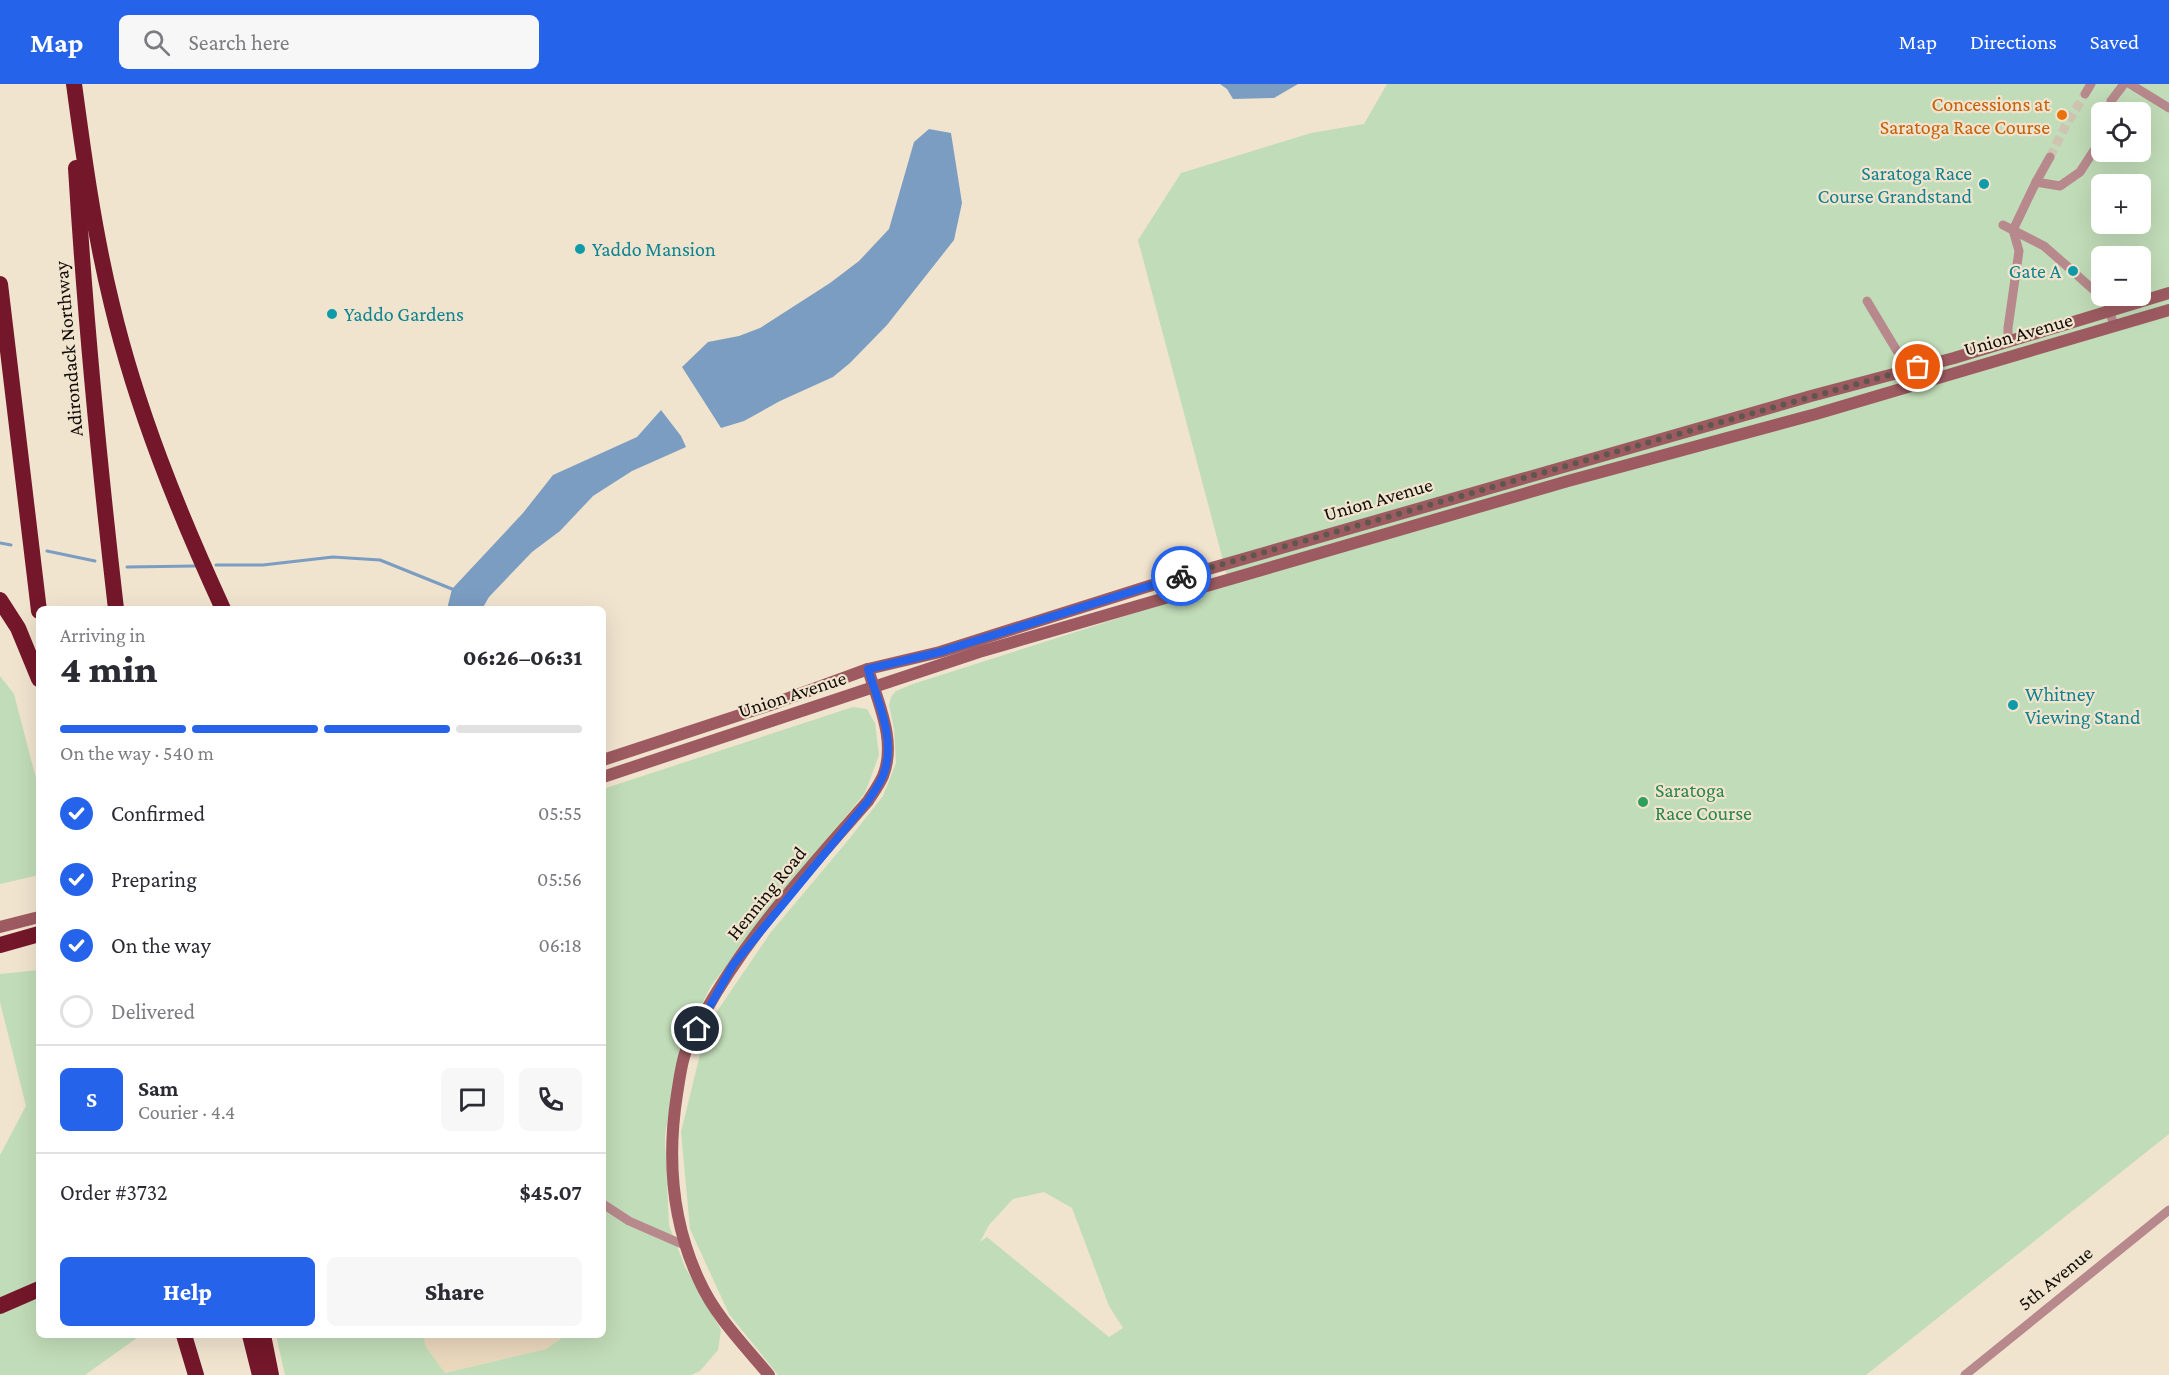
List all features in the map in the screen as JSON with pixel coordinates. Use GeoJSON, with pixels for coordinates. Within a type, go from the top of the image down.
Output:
{"type":"FeatureCollection","features":[{"type":"Feature","properties":{"kind":"highway","name":"Adirondack Northway"},"geometry":{"type":"LineString","coordinates":[[73,84],[85,313],[100,476],[116,606]]}},
{"type":"Feature","properties":{"kind":"highway"},"geometry":{"type":"LineString","coordinates":[[73,84],[93,214],[123,346],[165,474],[222,606]]}},
{"type":"Feature","properties":{"kind":"highway"},"geometry":{"type":"LineString","coordinates":[[0,284],[38,606]]}},
{"type":"Feature","properties":{"kind":"highway"},"geometry":{"type":"LineString","coordinates":[[0,600],[18,628],[36,672]]}},
{"type":"Feature","properties":{"kind":"highway"},"geometry":{"type":"LineString","coordinates":[[0,945],[36,933]]}},
{"type":"Feature","properties":{"kind":"highway"},"geometry":{"type":"LineString","coordinates":[[0,1306],[36,1290]]}},
{"type":"Feature","properties":{"kind":"highway"},"geometry":{"type":"LineString","coordinates":[[185,1338],[196,1375]]}},
{"type":"Feature","properties":{"kind":"highway"},"geometry":{"type":"LineString","coordinates":[[251,1338],[260,1375]]}},
{"type":"Feature","properties":{"kind":"highway"},"geometry":{"type":"LineString","coordinates":[[264,1338],[271,1375]]}},
{"type":"Feature","properties":{"kind":"main road","name":"Union Avenue"},"geometry":{"type":"LineString","coordinates":[[606,759],[770,705],[868,669],[940,652],[1160,582],[2008,341],[2169,293]]}},
{"type":"Feature","properties":{"kind":"main road","name":"Union Avenue"},"geometry":{"type":"LineString","coordinates":[[606,776],[979,652],[1568,481],[1816,414],[2169,310]]}},
{"type":"Feature","properties":{"kind":"main road","name":"Henning Road"},"geometry":{"type":"LineString","coordinates":[[769,1375],[715,1309],[699,1281],[684,1245],[679,1227],[671,1167],[672,1140],[681,1072],[689,1043],[733,965],[868,801],[882,778],[887,764],[888,735],[868,669]]}},
{"type":"Feature","properties":{"kind":"main road"},"geometry":{"type":"LineString","coordinates":[[0,927],[36,918]]}},
{"type":"Feature","properties":{"kind":"main road"},"geometry":{"type":"LineString","coordinates":[[0,939],[36,933]]}},
{"type":"Feature","properties":{"kind":"street"},"geometry":{"type":"LineString","coordinates":[[2085,94],[2091,84]]}},
{"type":"Feature","properties":{"kind":"street"},"geometry":{"type":"LineString","coordinates":[[2111,102],[2124,84]]}},
{"type":"Feature","properties":{"kind":"street"},"geometry":{"type":"LineString","coordinates":[[2130,84],[2169,108]]}},
{"type":"Feature","properties":{"kind":"street"},"geometry":{"type":"LineString","coordinates":[[2036,182],[2060,186],[2080,172],[2091,155]]}},
{"type":"Feature","properties":{"kind":"street"},"geometry":{"type":"LineString","coordinates":[[2008,341],[2019,251],[2013,230],[2050,157]]}},
{"type":"Feature","properties":{"kind":"street"},"geometry":{"type":"LineString","coordinates":[[2003,225],[2044,246],[2068,267]]}},
{"type":"Feature","properties":{"kind":"street"},"geometry":{"type":"LineString","coordinates":[[2078,276],[2108,302],[2114,326]]}},
{"type":"Feature","properties":{"kind":"street"},"geometry":{"type":"LineString","coordinates":[[1867,301],[1897,351]]}},
{"type":"Feature","properties":{"kind":"street"},"geometry":{"type":"LineString","coordinates":[[606,1206],[629,1221],[684,1245]]}},
{"type":"Feature","properties":{"kind":"street","name":"5th Avenue"},"geometry":{"type":"LineString","coordinates":[[1965,1375],[2169,1210]]}},
{"type":"Feature","properties":{"kind":"shaded area"},"geometry":{"type":"Polygon","coordinates":[[[424,1338],[562,1338],[546,1349],[444,1373],[426,1347],[424,1338]]]}},
{"type":"Feature","properties":{"kind":"green space","name":"Saratoga Race Course"},"geometry":{"type":"Polygon","coordinates":[[[1387,84],[2169,84],[2169,1134],[1866,1375],[778,1375],[729,1314],[690,1229],[681,1132],[707,1026],[771,932],[883,796],[896,763],[894,729],[889,705],[896,691],[1229,583],[1138,240],[1181,173],[1311,133],[1364,124],[1387,84]],[[1044,1192],[1013,1199],[989,1225],[980,1242],[987,1237],[1109,1337],[1123,1328],[1109,1306],[1072,1208],[1044,1192]]]}},
{"type":"Feature","properties":{"kind":"green space"},"geometry":{"type":"Polygon","coordinates":[[[0,676],[14,694],[36,778],[36,876],[0,884],[0,676]]]}},
{"type":"Feature","properties":{"kind":"green space"},"geometry":{"type":"Polygon","coordinates":[[[853,707],[867,709],[875,723],[879,755],[865,793],[789,885],[711,986],[691,1026],[676,1064],[665,1137],[669,1225],[685,1267],[721,1330],[718,1350],[700,1371],[691,1375],[285,1375],[277,1338],[424,1338],[426,1347],[445,1373],[546,1349],[562,1338],[606,1338],[606,788],[853,707]]]}},
{"type":"Feature","properties":{"kind":"green space"},"geometry":{"type":"Polygon","coordinates":[[[36,970],[36,1338],[137,1338],[85,1375],[0,1375],[0,1155],[26,1106],[0,1002],[0,974],[36,970]]]}},
{"type":"Feature","properties":{"kind":"water"},"geometry":{"type":"Polygon","coordinates":[[[1220,84],[1298,84],[1274,98],[1233,99],[1227,89],[1220,84]]]}},
{"type":"Feature","properties":{"kind":"water"},"geometry":{"type":"Polygon","coordinates":[[[929,129],[951,133],[962,203],[954,240],[887,325],[833,377],[780,401],[744,421],[721,428],[682,367],[708,342],[739,336],[760,328],[830,283],[859,261],[889,229],[914,142],[929,129]]]}},
{"type":"Feature","properties":{"kind":"water"},"geometry":{"type":"Polygon","coordinates":[[[661,410],[681,436],[686,447],[632,471],[593,496],[560,531],[532,552],[489,597],[484,606],[448,606],[452,589],[523,513],[553,475],[637,437],[661,410]]]}},
{"type":"Feature","properties":{"kind":"waterway"},"geometry":{"type":"LineString","coordinates":[[0,543],[11,545]]}},
{"type":"Feature","properties":{"kind":"waterway"},"geometry":{"type":"LineString","coordinates":[[47,551],[95,561]]}},
{"type":"Feature","properties":{"kind":"waterway"},"geometry":{"type":"LineString","coordinates":[[216,565],[263,565],[333,557],[380,560],[452,589]]}},
{"type":"Feature","properties":{"kind":"waterway"},"geometry":{"type":"LineString","coordinates":[[127,567],[195,566]]}},
{"type":"Feature","properties":{"kind":"tunnel"},"geometry":{"type":"LineString","coordinates":[[2050,157],[2085,94]]}},
{"type":"Feature","properties":{"kind":"way so far"},"geometry":{"type":"LineString","coordinates":[[1181,576],[1918,367]]}},
{"type":"Feature","properties":{"kind":"place","name":"Concessions at Saratoga Race Course"},"geometry":{"type":"Point","coordinates":[2062,115]}},
{"type":"Feature","properties":{"kind":"place","name":"Saratoga Race Course Grandstand"},"geometry":{"type":"Point","coordinates":[1984,184]}},
{"type":"Feature","properties":{"kind":"place","name":"Yaddo Mansion"},"geometry":{"type":"Point","coordinates":[580,249]}},
{"type":"Feature","properties":{"kind":"place","name":"Gate A"},"geometry":{"type":"Point","coordinates":[2073,271]}},
{"type":"Feature","properties":{"kind":"place","name":"Yaddo Gardens"},"geometry":{"type":"Point","coordinates":[332,314]}},
{"type":"Feature","properties":{"kind":"place","name":"Whitney Viewing Stand"},"geometry":{"type":"Point","coordinates":[2013,705]}},
{"type":"Feature","properties":{"kind":"place","name":"Saratoga Race Course"},"geometry":{"type":"Point","coordinates":[1643,802]}},
{"type":"Feature","properties":{"kind":"route"},"geometry":{"type":"LineString","coordinates":[[697,1029],[733,965],[868,801],[882,778],[887,764],[888,735],[868,669],[940,652],[1181,576]]}}]}
